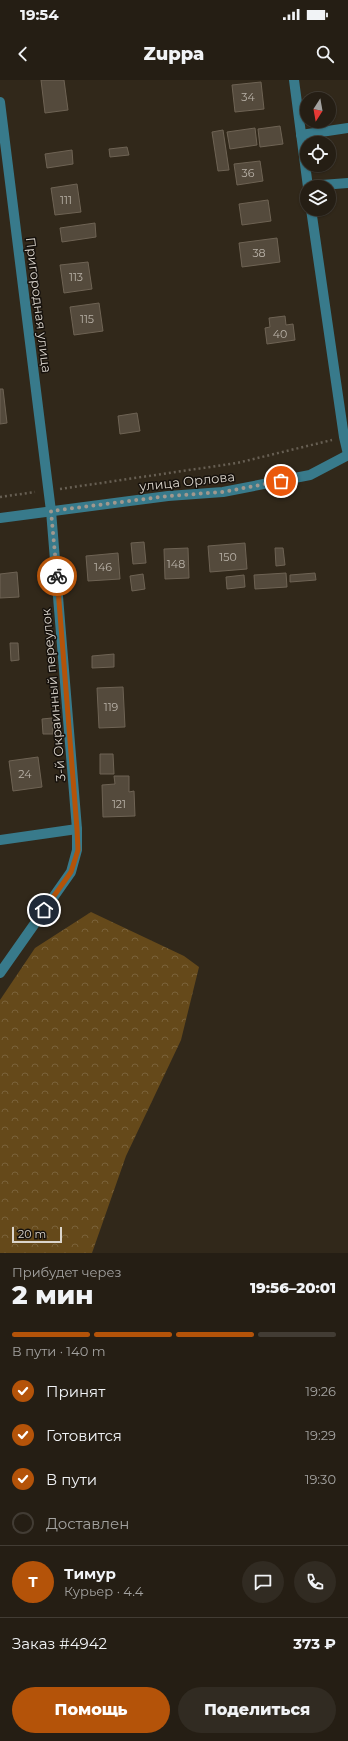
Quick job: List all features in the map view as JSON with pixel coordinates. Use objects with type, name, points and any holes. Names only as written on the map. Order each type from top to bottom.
[{"type":"street","points":[[294,80],[307,180]]},
{"type":"street","name":"Пригородная улица","points":[[0,102],[51,511]]},
{"type":"street","points":[[301,134],[348,128]]},
{"type":"street","points":[[336,184],[348,183]]},
{"type":"street","points":[[312,216],[344,437],[348,454]]},
{"type":"street","name":"улица Орлова","points":[[0,518],[168,496],[223,492],[310,475],[348,454]]},
{"type":"street","name":"3-й Окраинный переулок","points":[[0,973],[71,872],[78,850],[51,511]]},
{"type":"street","points":[[0,840],[77,829]]},
{"type":"path","points":[[0,497],[237,463],[344,437]]},
{"type":"green space","points":[[91,912],[184,956],[199,967],[181,1040],[126,1156],[92,1253],[0,1253],[0,1000],[35,948]]},
{"type":"building","points":[[41,80],[64,80],[68,110],[45,113]]},
{"type":"building","points":[[261,82],[264,109],[235,112],[232,85]]},
{"type":"building","points":[[280,126],[283,144],[260,147],[258,129]]},
{"type":"building","points":[[255,128],[257,145],[230,149],[227,132]]},
{"type":"building","points":[[223,130],[229,170],[218,171],[212,132]]},
{"type":"building","points":[[127,147],[129,155],[110,157],[109,149]]},
{"type":"building","points":[[72,150],[73,164],[47,168],[45,154]]},
{"type":"building","points":[[260,161],[263,181],[237,185],[234,164]]},
{"type":"building","points":[[77,184],[81,212],[55,215],[51,188]]},
{"type":"building","points":[[268,200],[271,221],[242,225],[239,204]]},
{"type":"building","points":[[95,223],[96,237],[62,242],[60,228]]},
{"type":"building","points":[[277,238],[280,262],[242,267],[239,243]]},
{"type":"building","points":[[88,262],[92,289],[64,293],[60,265]]},
{"type":"building","points":[[99,303],[103,331],[74,335],[70,307]]},
{"type":"building","points":[[285,316],[286,325],[293,324],[295,340],[267,344],[265,328],[270,327],[269,318]]},
{"type":"building","points":[[0,389],[3,389],[7,423],[0,424]]},
{"type":"building","points":[[137,413],[140,431],[120,434],[118,416]]},
{"type":"building","points":[[144,542],[146,563],[133,564],[131,543]]},
{"type":"building","points":[[245,543],[247,569],[210,572],[208,546]]},
{"type":"building","points":[[188,548],[189,578],[165,579],[164,549]]},
{"type":"building","points":[[275,548],[283,548],[285,565],[276,566]]},
{"type":"building","points":[[118,553],[120,579],[88,581],[86,556]]},
{"type":"building","points":[[17,572],[19,597],[0,598],[0,574]]},
{"type":"building","points":[[286,573],[287,587],[255,589],[254,575]]},
{"type":"building","points":[[315,573],[316,580],[290,582],[290,575]]},
{"type":"building","points":[[143,574],[145,589],[132,591],[130,576]]},
{"type":"building","points":[[244,575],[245,587],[227,589],[226,577]]},
{"type":"building","points":[[10,643],[18,643],[19,660],[11,661]]},
{"type":"building","points":[[114,654],[114,667],[92,668],[92,656]]},
{"type":"building","points":[[123,687],[125,727],[99,728],[97,688]]},
{"type":"building","points":[[52,718],[53,734],[43,734],[42,719]]},
{"type":"building","points":[[100,754],[113,754],[114,774],[100,774]]},
{"type":"building","points":[[38,757],[42,787],[13,791],[9,761]]},
{"type":"building","points":[[114,776],[129,776],[129,792],[134,791],[135,816],[103,817],[102,785],[115,784]]},
{"type":"way so far","points":[[57,576],[51,511],[168,496],[223,492],[281,481]]},
{"type":"route","points":[[44,910],[71,872],[78,850],[57,576]]}]
